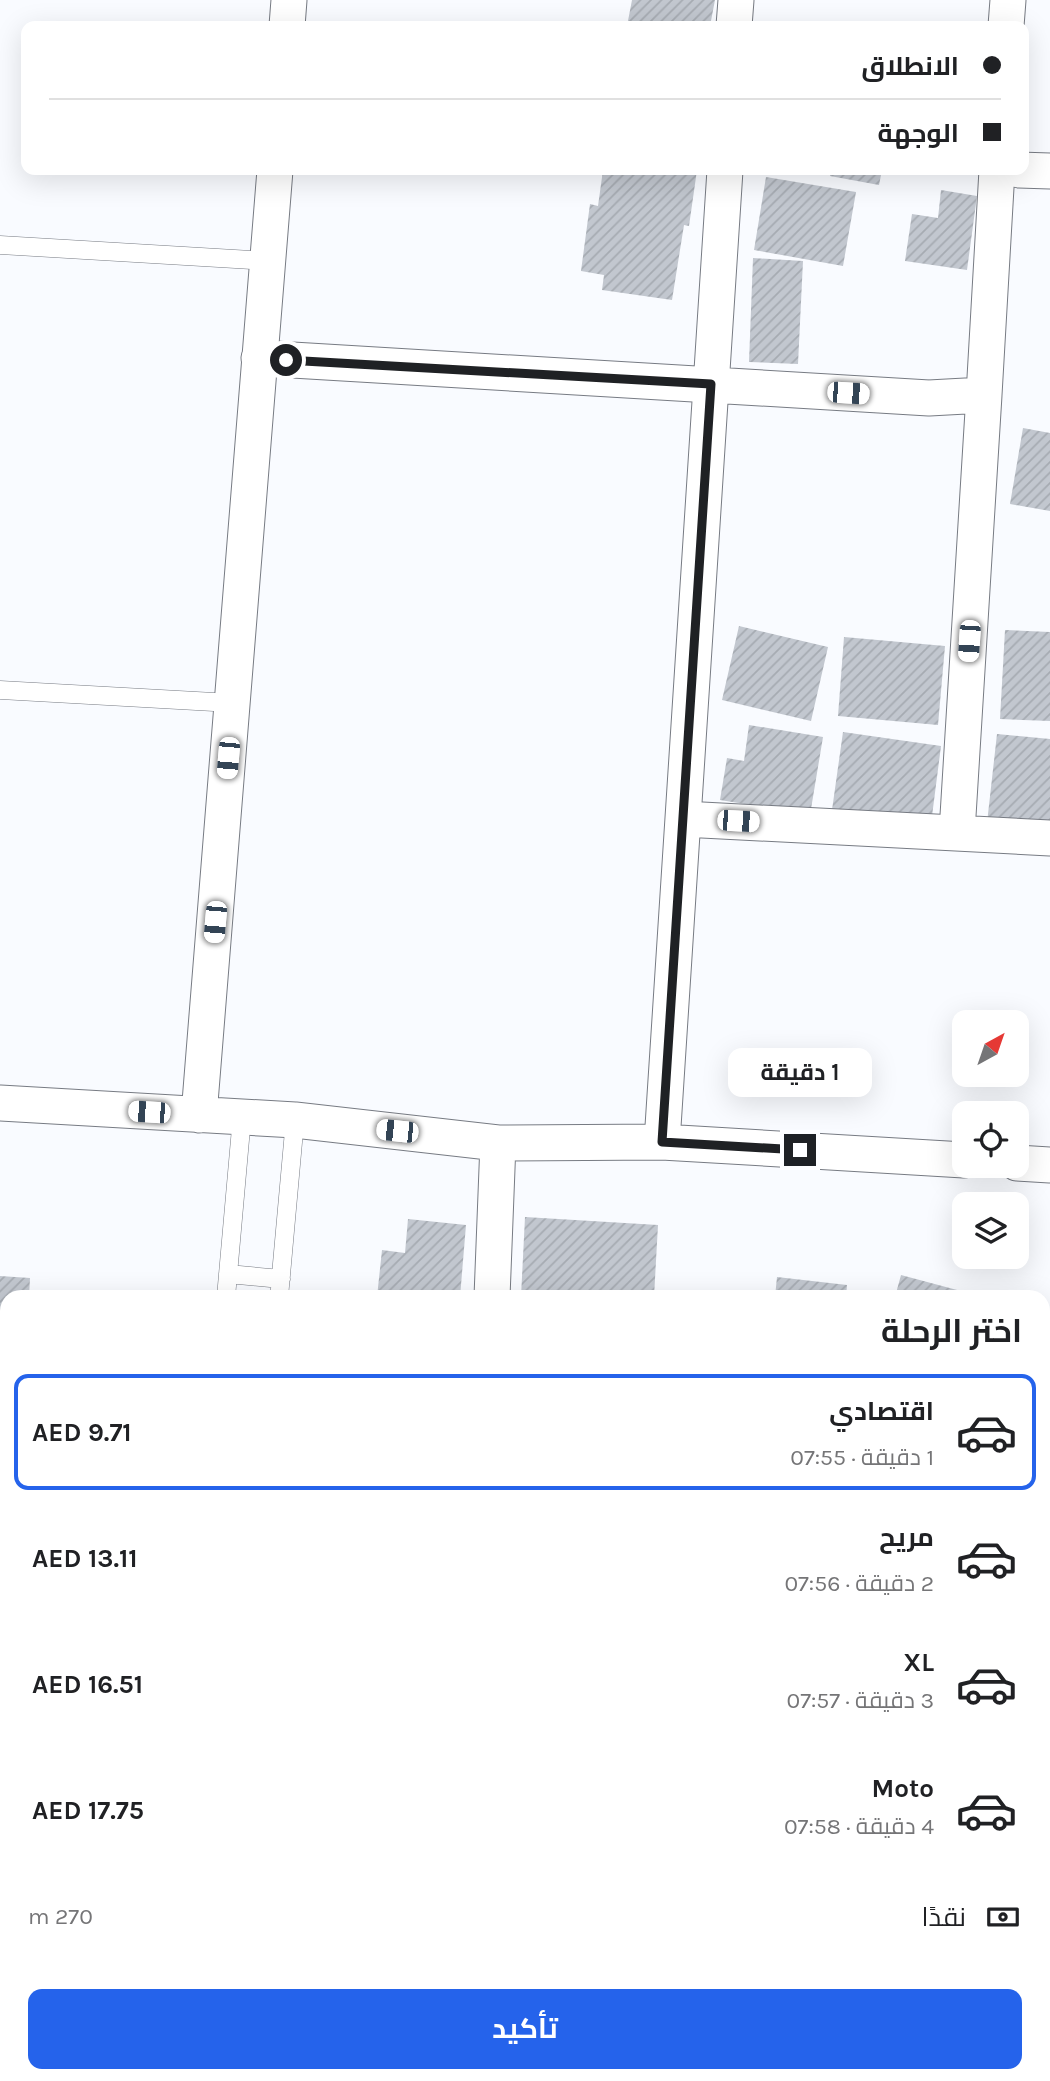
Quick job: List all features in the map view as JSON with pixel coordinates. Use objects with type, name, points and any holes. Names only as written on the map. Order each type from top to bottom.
[{"type":"street","points":[[287,21],[289,0]]},
{"type":"street","points":[[734,21],[736,0]]},
{"type":"street","points":[[1006,21],[1008,0]]},
{"type":"street","points":[[1029,170],[1050,171]]},
{"type":"street","points":[[199,1115],[275,175]]},
{"type":"street","points":[[662,1142],[725,175]]},
{"type":"street","points":[[957,832],[997,175]]},
{"type":"street","points":[[260,358],[929,398],[984,395]]},
{"type":"street","points":[[683,819],[1050,838]]},
{"type":"street","points":[[0,1103],[295,1120],[498,1143],[662,1142],[952,1159]]},
{"type":"street","points":[[492,1290],[498,1143]]},
{"type":"street","points":[[1029,1164],[1050,1165]]},
{"type":"lane","points":[[0,246],[268,261]]},
{"type":"lane","points":[[0,690],[232,703]]},
{"type":"lane","points":[[227,1290],[242,1117]]},
{"type":"lane","points":[[228,1275],[280,1288],[295,1120]]},
{"type":"building","points":[[632,0],[715,0],[711,21],[628,21]]},
{"type":"building","points":[[602,175],[696,175],[689,226],[684,225],[672,300],[602,290],[604,275],[581,271],[590,204],[598,206]]},
{"type":"building","points":[[830,175],[881,175],[879,185]]},
{"type":"building","points":[[766,177],[856,192],[843,266],[754,250]]},
{"type":"building","points":[[941,190],[977,196],[967,270],[905,261],[912,214],[938,218]]},
{"type":"building","points":[[753,258],[803,261],[798,364],[749,362]]},
{"type":"building","points":[[1023,428],[1050,433],[1050,511],[1010,504]]},
{"type":"building","points":[[739,626],[828,647],[811,721],[722,700]]},
{"type":"building","points":[[1005,630],[1050,632],[1050,721],[1000,719]]},
{"type":"building","points":[[844,637],[945,646],[938,725],[838,716]]},
{"type":"building","points":[[749,725],[823,737],[810,815],[720,800],[727,758],[744,761]]},
{"type":"building","points":[[843,732],[941,746],[931,824],[832,810]]},
{"type":"building","points":[[997,734],[1050,739],[1050,830],[987,823]]},
{"type":"building","points":[[525,1217],[658,1225],[654,1290],[521,1290]]},
{"type":"building","points":[[408,1219],[466,1225],[461,1290],[378,1290],[382,1250],[405,1253]]},
{"type":"building","points":[[901,1275],[957,1290],[897,1290]]},
{"type":"building","points":[[0,1276],[30,1278],[29,1290],[0,1290]]},
{"type":"building","points":[[777,1277],[847,1285],[847,1290],[776,1290]]},
{"type":"route","points":[[286,360],[711,384],[662,1142],[800,1150]]}]
